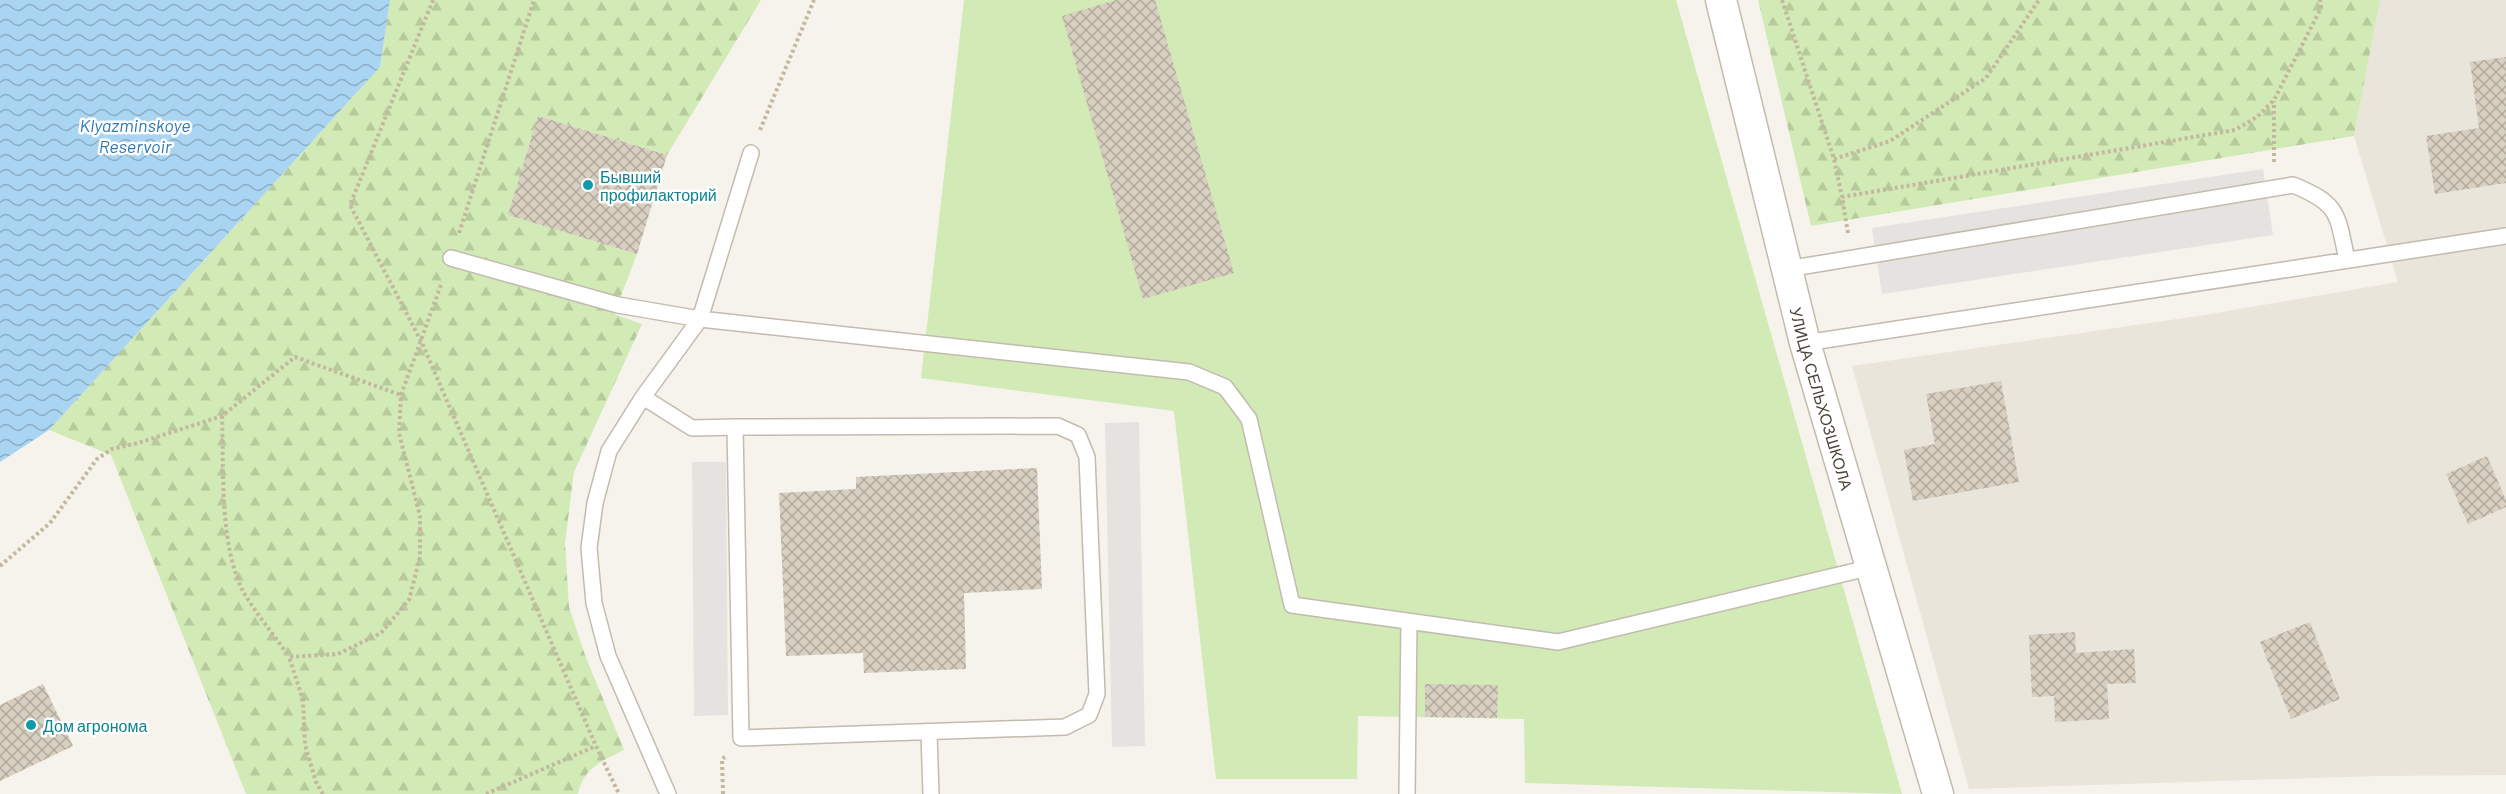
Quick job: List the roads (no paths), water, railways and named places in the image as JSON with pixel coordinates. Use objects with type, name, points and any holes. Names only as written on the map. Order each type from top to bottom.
[{"type":"street","name":"УЛИЦА СЕЛЬХОЗШКОЛА","points":[[1721,0],[1805,343],[1938,794]]},
{"type":"lane","points":[[668,794],[608,656],[594,603],[589,548],[595,503],[609,451],[643,397],[700,319],[751,153]]},
{"type":"lane","points":[[1787,269],[2293,185],[2318,195],[2336,214],[2348,260]]},
{"type":"lane","points":[[1805,343],[2506,236]]},
{"type":"lane","points":[[450,258],[618,305],[700,319],[1189,372],[1225,387],[1249,419],[1292,605],[1558,642],[1872,567]]},
{"type":"lane","points":[[643,397],[692,428],[735,427],[1058,426],[1078,435],[1088,457],[1097,694],[1089,715],[1065,727],[741,738],[735,427]]},
{"type":"lane","points":[[1407,794],[1409,622]]},
{"type":"lane","points":[[929,732],[931,794]]},
{"type":"water","name":"Klyazminskoye Reservoir","points":[[0,0],[390,0],[380,67],[49,430],[0,462]]},
{"type":"place","name":"Бывший профилакторий","points":[[588,185]]},
{"type":"place","name":"Дом агронома","points":[[31,725]]}]
